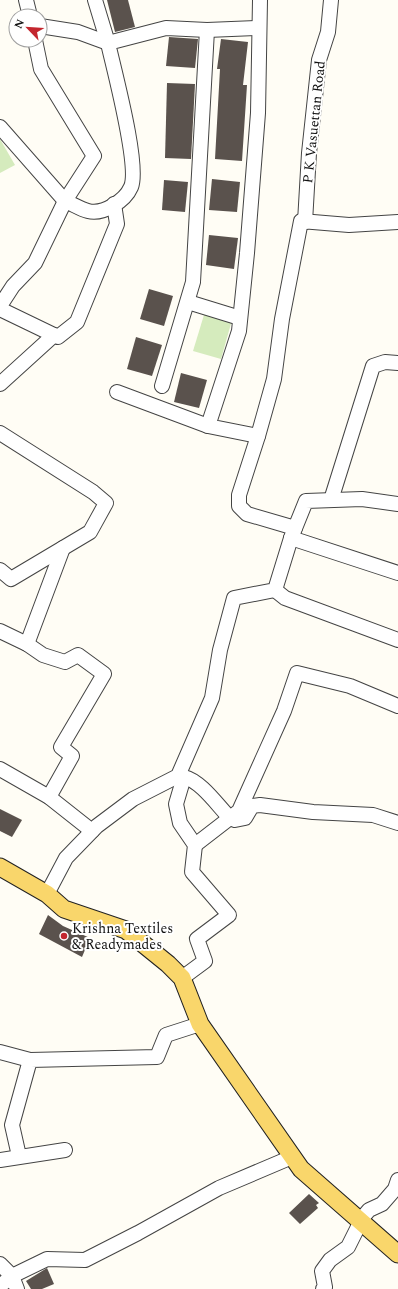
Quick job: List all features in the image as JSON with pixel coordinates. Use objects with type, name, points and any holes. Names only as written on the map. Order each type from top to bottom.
[{"type":"main road","points":[[0,867],[47,894],[64,909],[126,930],[168,964],[182,978],[200,1024],[301,1169],[359,1222],[398,1254]]},
{"type":"street","points":[[0,127],[65,202],[89,211],[103,210],[114,204],[131,187],[133,171],[129,141],[108,43],[95,0]]},
{"type":"street","points":[[208,426],[239,331],[258,113],[258,28],[260,0]]},
{"type":"street","name":"P K Vasuettan Road","points":[[305,222],[309,153],[319,60],[328,32],[330,0]]},
{"type":"street","points":[[48,27],[78,32],[108,43],[166,28],[207,30],[258,28]]},
{"type":"street","points":[[162,386],[193,282],[207,30]]},
{"type":"street","points":[[37,48],[41,69],[94,156],[65,202],[35,263],[6,284],[0,308],[58,337],[77,322],[117,224],[114,204]]},
{"type":"street","points":[[398,222],[350,224],[301,221],[282,319],[274,379],[258,436],[239,494],[239,506],[247,514],[398,573]]},
{"type":"street","points":[[188,302],[240,318]]},
{"type":"street","points":[[0,384],[54,335]]},
{"type":"street","points":[[331,500],[373,366],[385,362],[398,363]]},
{"type":"street","points":[[117,392],[208,426],[258,436]]},
{"type":"street","points":[[0,434],[93,492],[106,504],[90,532],[11,579],[0,570]]},
{"type":"street","points":[[275,590],[293,533],[306,501],[362,499],[398,504]]},
{"type":"street","points":[[27,644],[63,548]]},
{"type":"street","points":[[182,978],[205,961],[197,939],[229,914],[192,872],[195,845],[180,823],[176,804],[181,776],[212,698],[220,650],[234,598],[275,590],[285,598],[398,640]]},
{"type":"street","points":[[0,631],[27,644],[43,655],[65,662],[78,655],[104,674],[61,747],[72,756],[49,796]]},
{"type":"street","points":[[195,845],[239,810],[284,711],[297,672],[350,686],[398,706]]},
{"type":"street","points":[[0,769],[49,796],[92,831]]},
{"type":"street","points":[[47,894],[66,858],[92,831],[133,799],[181,776],[189,778],[207,792],[230,818],[235,820],[242,820],[245,818],[252,806],[260,805],[313,812],[373,815],[398,823]]},
{"type":"street","points":[[0,1052],[30,1060],[157,1057],[166,1035],[200,1024]]},
{"type":"street","points":[[19,1156],[12,1125],[30,1060]]},
{"type":"street","points":[[0,1160],[65,1150]]},
{"type":"street","points":[[0,1286],[12,1276],[47,1259],[85,1260],[138,1233],[219,1188],[292,1157]]},
{"type":"street","points":[[323,1289],[325,1287],[322,1271],[330,1260],[348,1247],[359,1222],[369,1210],[382,1204],[395,1189],[398,1180]]},
{"type":"street","points":[[0,1264],[12,1276],[17,1289]]},
{"type":"green space","points":[[0,139],[15,165],[0,173]]},
{"type":"green space","points":[[207,305],[234,313],[221,359],[193,351]]},
{"type":"building","points":[[107,0],[128,0],[135,27],[115,32]]},
{"type":"building","points":[[169,37],[198,39],[195,68],[166,66]]},
{"type":"building","points":[[221,39],[248,42],[243,85],[247,85],[242,161],[215,159],[220,69],[217,69]]},
{"type":"building","points":[[167,83],[195,84],[191,159],[165,158]]},
{"type":"building","points":[[212,179],[240,182],[237,212],[209,210]]},
{"type":"building","points":[[164,180],[188,182],[185,212],[162,210]]},
{"type":"building","points":[[209,235],[238,238],[234,269],[206,265]]},
{"type":"building","points":[[149,289],[173,296],[164,326],[140,319]]},
{"type":"building","points":[[136,337],[162,345],[152,376],[127,369]]},
{"type":"building","points":[[181,373],[207,380],[199,408],[174,402]]},
{"type":"building","points":[[0,809],[22,820],[12,837],[0,831]]},
{"type":"building","name":"Krishna Textiles & Readymades","points":[[48,915],[63,926],[90,938],[82,957],[39,934]]},
{"type":"building","points":[[309,1194],[319,1203],[316,1205],[318,1208],[300,1224],[289,1213]]},
{"type":"building","points":[[47,1268],[54,1284],[42,1289],[31,1289],[26,1281]]},
{"type":"place","name":"Krishna Textiles & Readymades","points":[[64,936]]}]
